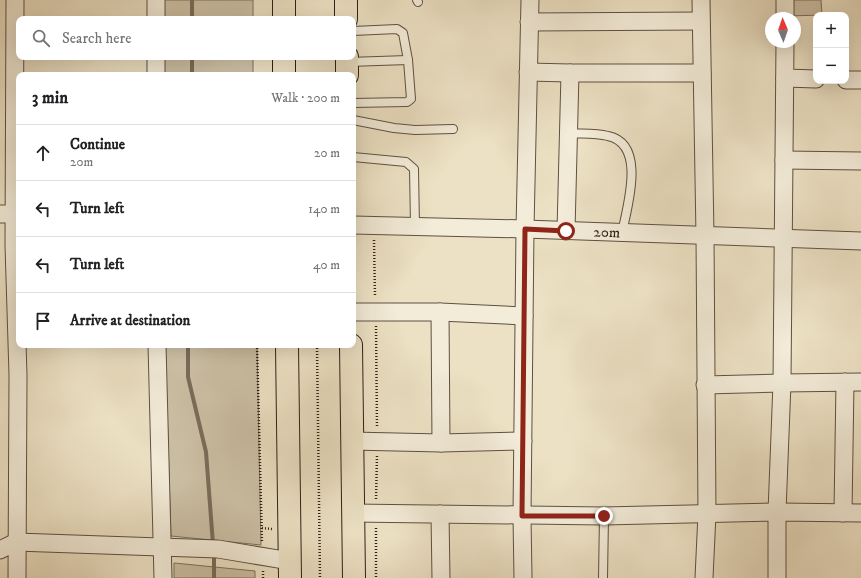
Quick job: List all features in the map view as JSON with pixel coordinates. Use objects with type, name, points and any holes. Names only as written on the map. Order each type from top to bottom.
[{"type":"main road","points":[[284,0],[284,16]]},
{"type":"main road","points":[[346,0],[346,16]]},
{"type":"main road","points":[[284,60],[284,72]]},
{"type":"main road","points":[[287,348],[290,569]]},
{"type":"main road","points":[[350,348],[354,578]]},
{"type":"street","points":[[15,0],[11,214],[14,245],[16,310]]},
{"type":"street","points":[[156,0],[156,16]]},
{"type":"street","points":[[522,578],[525,229],[530,0]]},
{"type":"street","points":[[701,0],[705,236],[706,514],[704,578]]},
{"type":"street","points":[[785,0],[785,12]]},
{"type":"street","points":[[529,22],[701,21]]},
{"type":"street","points":[[777,578],[777,512],[782,382],[785,48]]},
{"type":"street","points":[[156,60],[156,72]]},
{"type":"street","points":[[528,72],[702,72]]},
{"type":"street","points":[[566,231],[570,73]]},
{"type":"street","points":[[785,78],[813,79]]},
{"type":"street","points":[[849,80],[861,80]]},
{"type":"street","points":[[784,160],[861,161]]},
{"type":"street","name":"20m","points":[[356,226],[525,229],[861,241]]},
{"type":"street","points":[[356,312],[440,312],[524,316]]},
{"type":"street","points":[[440,312],[441,443]]},
{"type":"street","points":[[16,578],[17,348]]},
{"type":"street","points":[[157,348],[163,578]]},
{"type":"street","points":[[705,385],[782,382],[853,382],[843,513]]},
{"type":"street","points":[[351,441],[441,443],[523,441]]},
{"type":"street","points":[[352,513],[604,516],[777,512],[861,513]]},
{"type":"street","points":[[440,514],[441,578]]},
{"type":"street","points":[[0,550],[16,542],[218,549],[263,556],[290,569]]},
{"type":"lane","points":[[356,32],[397,29],[403,33],[408,60],[411,99],[407,102],[356,103]]},
{"type":"lane","points":[[347,65],[408,60]]},
{"type":"lane","points":[[356,121],[394,128],[415,130],[453,129]]},
{"type":"lane","points":[[568,133],[610,136],[622,142],[630,157],[633,168],[622,232]]},
{"type":"lane","points":[[356,157],[406,162],[414,169],[415,227]]},
{"type":"lane","points":[[604,516],[604,578]]},
{"type":"path","points":[[374,225],[377,442],[376,578]]},
{"type":"path","points":[[258,348],[263,578]]},
{"type":"path","points":[[318,348],[320,578]]},
{"type":"shaded area","points":[[161,0],[253,0],[253,16],[161,16]]},
{"type":"shaded area","points":[[788,0],[821,0],[822,12],[813,12],[813,15],[801,16],[801,12],[788,12]]},
{"type":"shaded area","points":[[161,60],[253,60],[253,72],[161,72]]},
{"type":"shaded area","points":[[165,348],[257,348],[261,545],[171,536]]},
{"type":"shaded area","points":[[174,563],[255,571],[255,578],[174,578]]},
{"type":"waterway","points":[[192,0],[192,16]]},
{"type":"waterway","points":[[192,60],[192,72]]},
{"type":"waterway","points":[[188,348],[188,377],[206,452],[213,544]]},
{"type":"waterway","points":[[214,553],[214,578]]},
{"type":"route","points":[[566,231],[525,229],[522,516],[604,516]]}]
